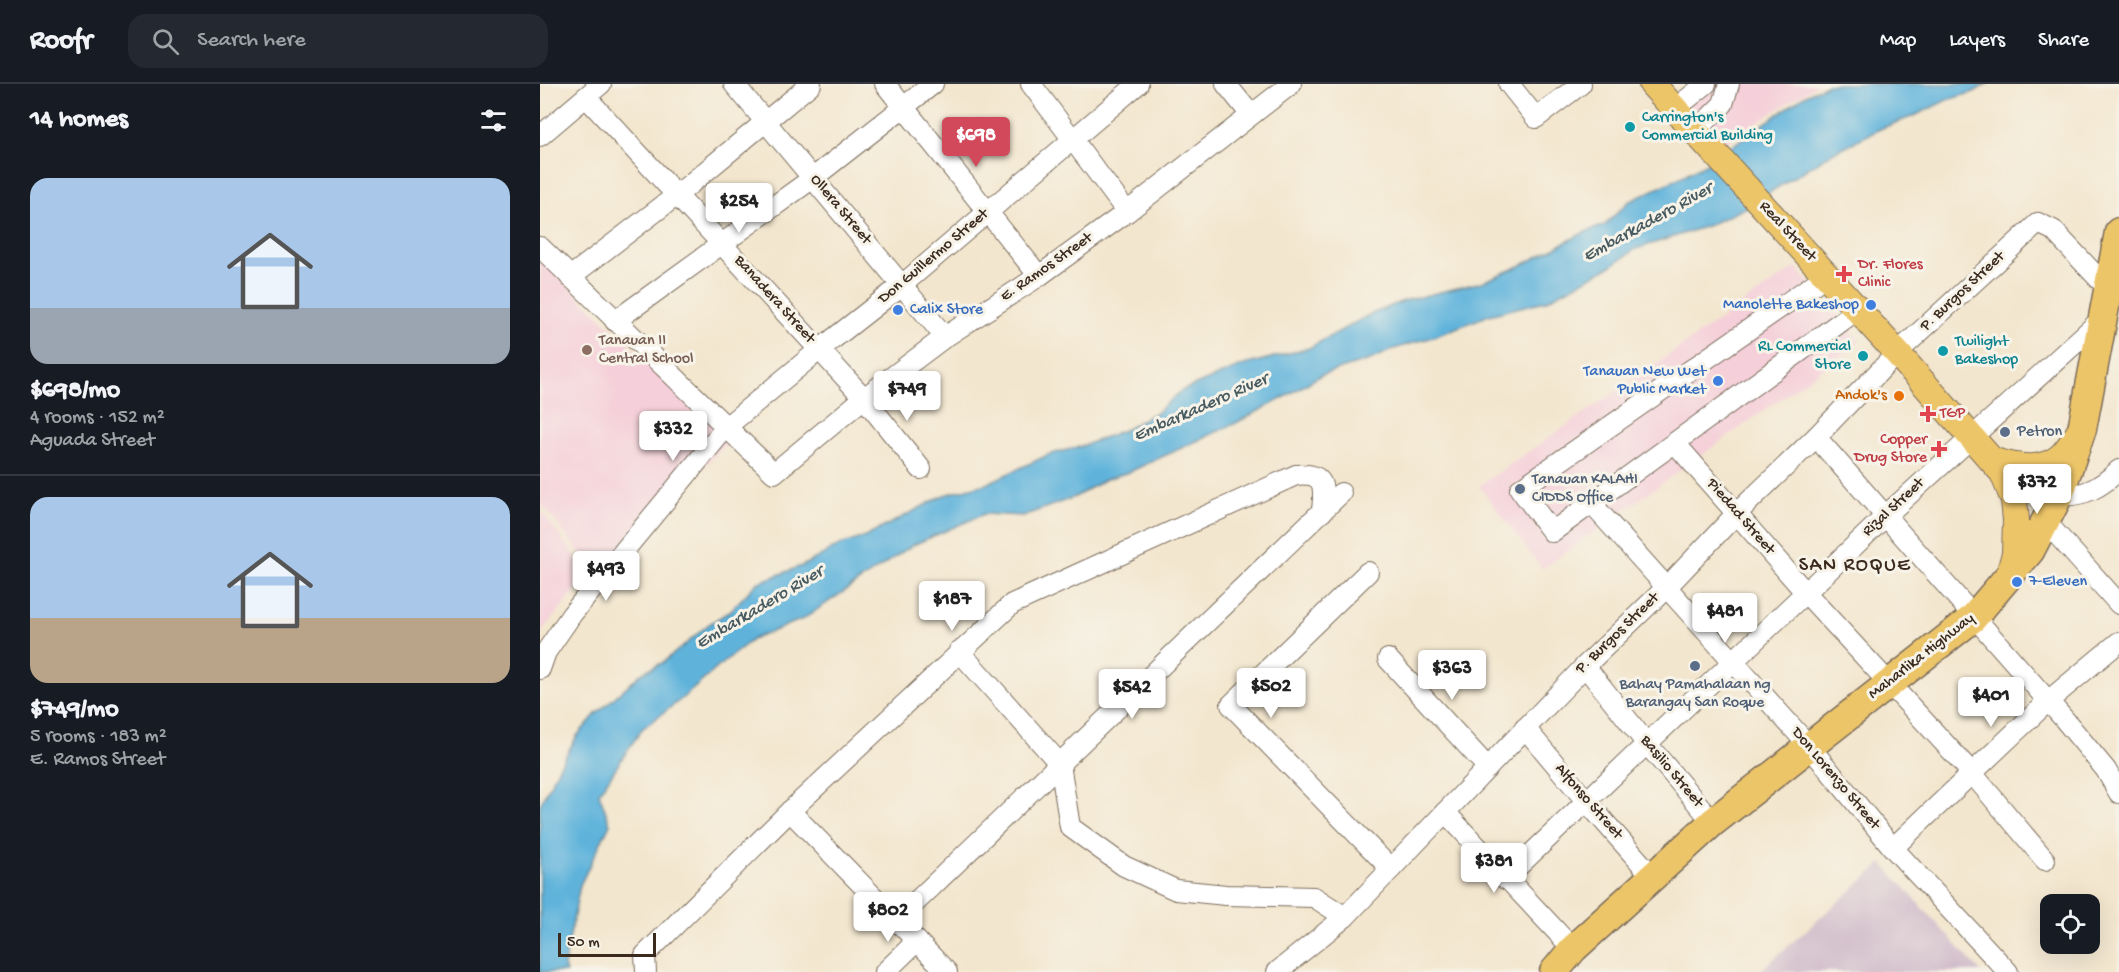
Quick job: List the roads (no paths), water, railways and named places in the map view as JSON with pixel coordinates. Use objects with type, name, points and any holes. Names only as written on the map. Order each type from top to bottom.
[{"type":"highway","name":"Maharlika Highway","points":[[1563,964],[1652,876],[1713,822],[1973,618],[2030,551],[2059,495],[2082,429],[2111,302],[2119,232]]},
{"type":"main road","name":"Real Street","points":[[1652,84],[1898,353],[2003,473],[2014,500],[2015,554],[2008,579]]},
{"type":"main road","points":[[1994,461],[2013,467],[2028,468],[2044,465],[2060,457],[2082,429]]},
{"type":"street","points":[[540,136],[601,84]]},
{"type":"street","name":"Ollera Street","points":[[734,84],[945,337]]},
{"type":"street","points":[[570,277],[676,195],[811,84]]},
{"type":"street","points":[[885,84],[1039,276]]},
{"type":"street","points":[[615,321],[813,178],[933,84]]},
{"type":"street","points":[[1031,84],[1127,212]]},
{"type":"street","name":"Don Guillermo Street","points":[[540,669],[546,652],[572,614],[726,427],[902,285],[1138,84]]},
{"type":"street","points":[[1226,84],[1251,115]]},
{"type":"street","name":"E. Ramos Street","points":[[726,427],[774,473],[864,398],[945,337],[1039,276],[1127,212],[1291,84]]},
{"type":"street","points":[[1509,84],[1536,118],[1581,84]]},
{"type":"street","points":[[1676,108],[1706,84]]},
{"type":"street","points":[[1700,135],[1723,104],[1729,84]]},
{"type":"street","name":"Banadera Street","points":[[586,97],[864,398],[921,469]]},
{"type":"street","name":"P. Burgos Street","points":[[1278,972],[1345,916],[1585,666],[1667,587],[1737,513],[1898,353],[2038,223],[2053,230],[2111,302]]},
{"type":"street","points":[[540,247],[726,427]]},
{"type":"street","points":[[1827,275],[1520,489],[1552,532],[1857,310]]},
{"type":"street","name":"Rizal Street","points":[[1505,879],[2111,302]]},
{"type":"street","points":[[1816,437],[2106,770],[2119,793]]},
{"type":"street","name":"Piedad Street","points":[[1675,443],[1805,592],[1971,772],[2045,860]]},
{"type":"street","points":[[2059,495],[2076,496],[2105,484],[2119,470]]},
{"type":"street","points":[[646,972],[645,955],[790,811],[1012,604],[1296,475],[1309,474],[1320,479],[1324,488],[1322,512]]},
{"type":"street","points":[[897,920],[1341,493]]},
{"type":"street","name":"Don Lorenzo Street","points":[[1591,503],[1809,746],[1893,848],[2008,972]]},
{"type":"street","points":[[2046,522],[2119,604]]},
{"type":"street","points":[[1368,572],[1231,705],[1391,869]]},
{"type":"street","points":[[1893,848],[2047,702],[2119,642]]},
{"type":"street","points":[[959,651],[1060,764],[1070,827],[1124,866],[1176,890],[1226,895],[1314,897],[1345,916]]},
{"type":"street","points":[[1388,658],[1488,768]]},
{"type":"street","name":"Basilio Street","points":[[1585,666],[1713,822]]},
{"type":"street","name":"Alfonso Street","points":[[1526,728],[1652,876]]},
{"type":"street","points":[[790,811],[947,972]]},
{"type":"street","points":[[1445,812],[1505,879],[1563,964]]},
{"type":"street","points":[[885,972],[918,941]]},
{"type":"water","name":"Embarkadero River","points":[[1828,84],[1987,84],[1974,92],[1947,100],[1882,128],[1832,153],[1745,208],[1707,226],[1636,249],[1611,266],[1545,301],[1489,315],[1370,360],[1321,375],[1236,423],[1129,472],[1106,479],[1075,497],[1023,516],[984,514],[913,545],[803,619],[753,639],[642,729],[599,793],[610,824],[580,885],[564,966],[566,972],[540,972],[540,805],[559,767],[577,736],[596,714],[643,672],[662,663],[709,624],[730,611],[757,583],[804,565],[840,545],[865,537],[944,495],[986,484],[1048,455],[1082,446],[1124,430],[1157,412],[1181,391],[1244,365],[1309,348],[1369,315],[1403,301],[1482,282],[1522,265],[1585,232],[1605,225],[1628,202],[1707,163],[1806,95]]},
{"type":"place","name":"Carrington's Commercial Building","points":[[1630,127]]},
{"type":"place","name":"Dr. Flores Clinic","points":[[1844,274]]},
{"type":"place","name":"Manolette Bakeshop","points":[[1871,305]]},
{"type":"place","name":"Calix Store","points":[[898,310]]},
{"type":"place","name":"Tanauan II Central School","points":[[587,350]]},
{"type":"place","name":"Twilight Bakeshop","points":[[1943,351]]},
{"type":"place","name":"RL Commercial Store","points":[[1863,356]]},
{"type":"place","name":"Tanauan New Wet Public Market","points":[[1718,381]]},
{"type":"place","name":"Andok's","points":[[1899,396]]},
{"type":"place","name":"TGP","points":[[1928,414]]},
{"type":"place","name":"Petron","points":[[2005,432]]},
{"type":"place","name":"Copper Drug Store","points":[[1939,449]]},
{"type":"place","name":"Tanauan KALAHI CIDDS Office","points":[[1520,489]]},
{"type":"place","name":"7-Eleven","points":[[2017,582]]},
{"type":"place","name":"Bahay Pamahalaan ng Barangay San Roque","points":[[1695,666]]},
{"type":"district","name":"SAN ROQUE","points":[[1855,566]]}]
